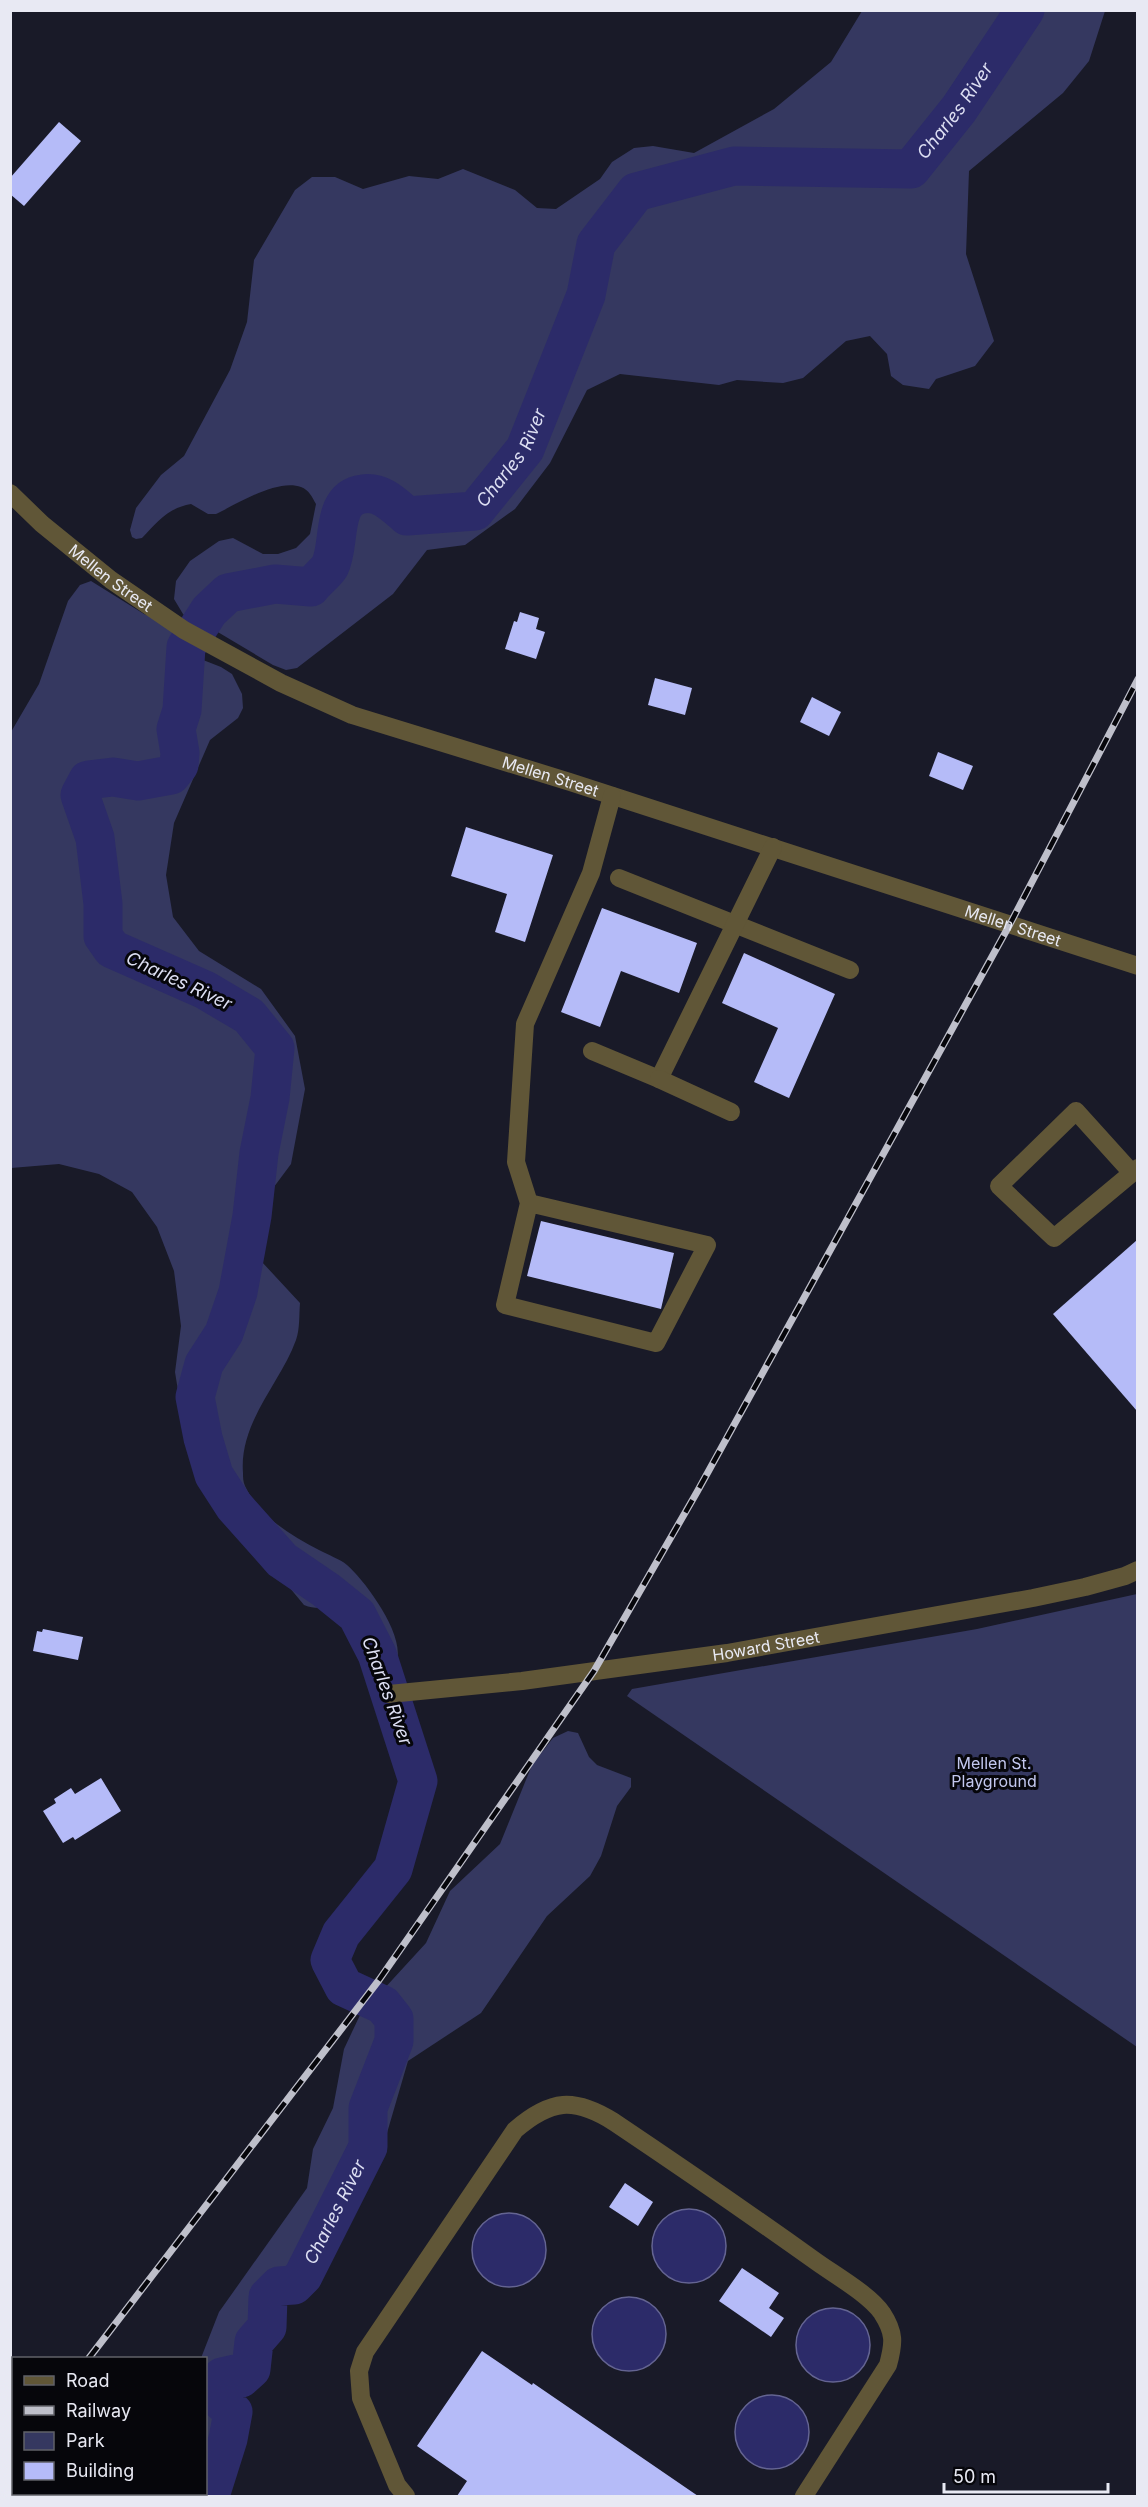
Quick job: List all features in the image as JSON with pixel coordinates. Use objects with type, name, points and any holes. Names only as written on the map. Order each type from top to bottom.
[{"type":"street","name":"Mellen Street","points":[[10,493],[42,524],[111,580],[184,630],[281,683],[352,715],[773,847],[1137,966]]},
{"type":"street","points":[[529,1203],[707,1245],[656,1343],[505,1305],[529,1203],[516,1162],[525,1024],[591,873],[612,796]]},
{"type":"street","points":[[659,1079],[773,847]]},
{"type":"street","points":[[619,878],[850,970]]},
{"type":"street","points":[[592,1051],[731,1112]]},
{"type":"street","points":[[1076,1111],[1135,1171],[1054,1238],[999,1186],[1076,1111]]},
{"type":"street","name":"Howard Street","points":[[389,1694],[522,1681],[727,1653],[1033,1598],[1085,1587],[1125,1576],[1137,1570]]},
{"type":"street","points":[[406,2496],[397,2485],[361,2398],[359,2371],[365,2352],[514,2130],[533,2114],[555,2106],[578,2105],[594,2109],[773,2231],[865,2297],[880,2310],[889,2325],[894,2342],[888,2365],[804,2496]]},
{"type":"green space","points":[[862,11],[1105,11],[1089,61],[1063,93],[969,171],[966,254],[994,341],[975,366],[936,379],[929,389],[903,385],[891,376],[887,354],[870,336],[846,341],[803,378],[783,383],[737,380],[719,385],[620,374],[587,390],[550,463],[515,509],[465,545],[427,550],[393,594],[297,668],[286,670],[273,665],[211,628],[194,625],[183,614],[174,599],[176,581],[190,561],[219,541],[233,538],[263,554],[278,554],[296,548],[310,534],[316,504],[306,490],[292,485],[258,493],[216,514],[208,514],[191,504],[183,506],[163,516],[142,538],[132,537],[130,530],[136,508],[161,475],[184,456],[230,370],[247,322],[254,260],[295,190],[312,177],[335,177],[363,189],[409,176],[438,179],[463,169],[515,190],[537,208],[556,209],[600,179],[612,162],[634,148],[653,146],[694,153],[774,109],[831,62]]},
{"type":"green space","points":[[91,581],[144,614],[164,622],[180,636],[187,649],[198,658],[232,674],[242,694],[243,708],[238,718],[210,740],[174,823],[166,875],[173,917],[199,951],[261,989],[295,1036],[305,1089],[291,1164],[265,1199],[258,1237],[262,1262],[300,1303],[298,1331],[289,1356],[262,1404],[247,1437],[243,1454],[243,1481],[251,1497],[267,1516],[297,1538],[344,1563],[366,1586],[387,1618],[398,1650],[396,1663],[387,1672],[372,1660],[343,1618],[328,1608],[304,1605],[206,1487],[184,1428],[175,1372],[181,1326],[174,1271],[157,1227],[132,1192],[99,1174],[59,1164],[11,1168],[11,732],[39,684],[68,601],[80,585]]},
{"type":"green space","name":"Mellen St. Playground","points":[[1137,1594],[1137,2047],[627,1696],[632,1689],[977,1629]]},
{"type":"green space","points":[[568,1731],[578,1733],[589,1757],[597,1765],[631,1778],[631,1787],[617,1806],[601,1856],[590,1876],[547,1916],[481,2013],[408,2061],[380,2157],[258,2321],[207,2490],[207,2357],[201,2357],[219,2312],[307,2188],[313,2149],[333,2108],[344,2049],[360,2015],[426,1943],[450,1891],[500,1844],[532,1765],[553,1738]]},
{"type":"green space","points":[[27,2495],[204,2495],[204,2496],[24,2496]]},
{"type":"shaded area","points":[[689,2209],[703,2212],[715,2220],[723,2232],[726,2246],[723,2260],[715,2272],[703,2280],[689,2283],[675,2280],[663,2272],[655,2260],[652,2246],[655,2232],[663,2220],[675,2212]]},
{"type":"shaded area","points":[[509,2213],[523,2216],[535,2224],[543,2236],[546,2250],[543,2264],[535,2276],[523,2284],[509,2287],[495,2284],[483,2276],[475,2264],[472,2250],[475,2236],[483,2224],[495,2216]]},
{"type":"shaded area","points":[[629,2297],[643,2300],[655,2308],[663,2320],[666,2334],[663,2348],[655,2360],[643,2368],[629,2371],[615,2368],[603,2360],[595,2348],[592,2334],[595,2320],[603,2308],[615,2300]]},
{"type":"shaded area","points":[[833,2308],[847,2311],[859,2319],[867,2331],[870,2345],[867,2359],[859,2371],[847,2379],[833,2382],[819,2379],[807,2371],[799,2359],[796,2345],[799,2331],[807,2319],[819,2311]]},
{"type":"shaded area","points":[[772,2395],[786,2398],[798,2406],[806,2418],[809,2432],[806,2446],[798,2458],[786,2466],[772,2469],[758,2466],[746,2458],[738,2446],[735,2432],[738,2418],[746,2406],[758,2398]]},
{"type":"building","points":[[59,122],[81,141],[24,206],[10,194],[10,178]]},
{"type":"building","points":[[520,612],[539,618],[536,629],[545,632],[536,659],[505,649],[514,621],[517,622]]},
{"type":"building","points":[[655,678],[692,688],[685,715],[648,705]]},
{"type":"building","points":[[812,697],[841,712],[829,736],[800,722]]},
{"type":"building","points":[[938,752],[973,766],[963,790],[929,776]]},
{"type":"building","points":[[466,827],[553,855],[525,942],[495,932],[507,894],[451,876]]},
{"type":"building","points":[[602,908],[697,943],[679,993],[621,971],[600,1027],[561,1012]]},
{"type":"building","points":[[744,953],[835,994],[789,1098],[754,1082],[778,1028],[722,1003]]},
{"type":"building","points":[[541,1221],[674,1253],[661,1309],[527,1276]]},
{"type":"building","points":[[1137,1240],[1137,1411],[1053,1314]]},
{"type":"building","points":[[43,1629],[83,1637],[78,1660],[33,1651],[37,1631],[42,1632]]},
{"type":"building","points":[[101,1778],[121,1811],[75,1840],[73,1837],[63,1843],[43,1811],[56,1803],[54,1799],[71,1788],[75,1794]]},
{"type":"building","points":[[625,2183],[653,2202],[638,2226],[609,2207]]},
{"type":"building","points":[[742,2268],[779,2293],[769,2308],[784,2318],[771,2337],[719,2301]]},
{"type":"building","points":[[482,2351],[532,2385],[533,2383],[698,2496],[457,2496],[467,2481],[417,2446]]},
{"type":"waterway","name":"Charles River","points":[[210,2496],[228,2439],[233,2412],[219,2399],[217,2384],[222,2377],[235,2374],[241,2378],[251,2369],[254,2342],[267,2327],[268,2297],[279,2286],[294,2285],[303,2276],[368,2147],[368,2108],[394,2041],[394,2019],[383,2005],[344,1987],[330,1960],[341,1934],[393,1869],[418,1781],[377,1654],[357,1615],[326,1590],[282,1560],[234,1506],[214,1475],[203,1438],[195,1397],[204,1364],[224,1333],[238,1292],[252,1216],[259,1153],[270,1098],[275,1048],[249,1016],[205,990],[112,949],[103,936],[103,904],[95,838],[80,795],[88,780],[113,777],[138,781],[171,775],[179,765],[180,753],[176,729],[182,710],[186,647],[209,611],[228,593],[275,584],[311,587],[330,566],[341,513],[345,504],[353,497],[363,494],[376,495],[387,500],[407,516],[475,511],[525,449],[586,295],[596,244],[636,192],[734,166],[911,169],[959,109],[1025,10]]},
{"type":"railway","points":[[90,2357],[379,1980],[594,1671],[697,1492],[1010,924],[1138,679]]}]
